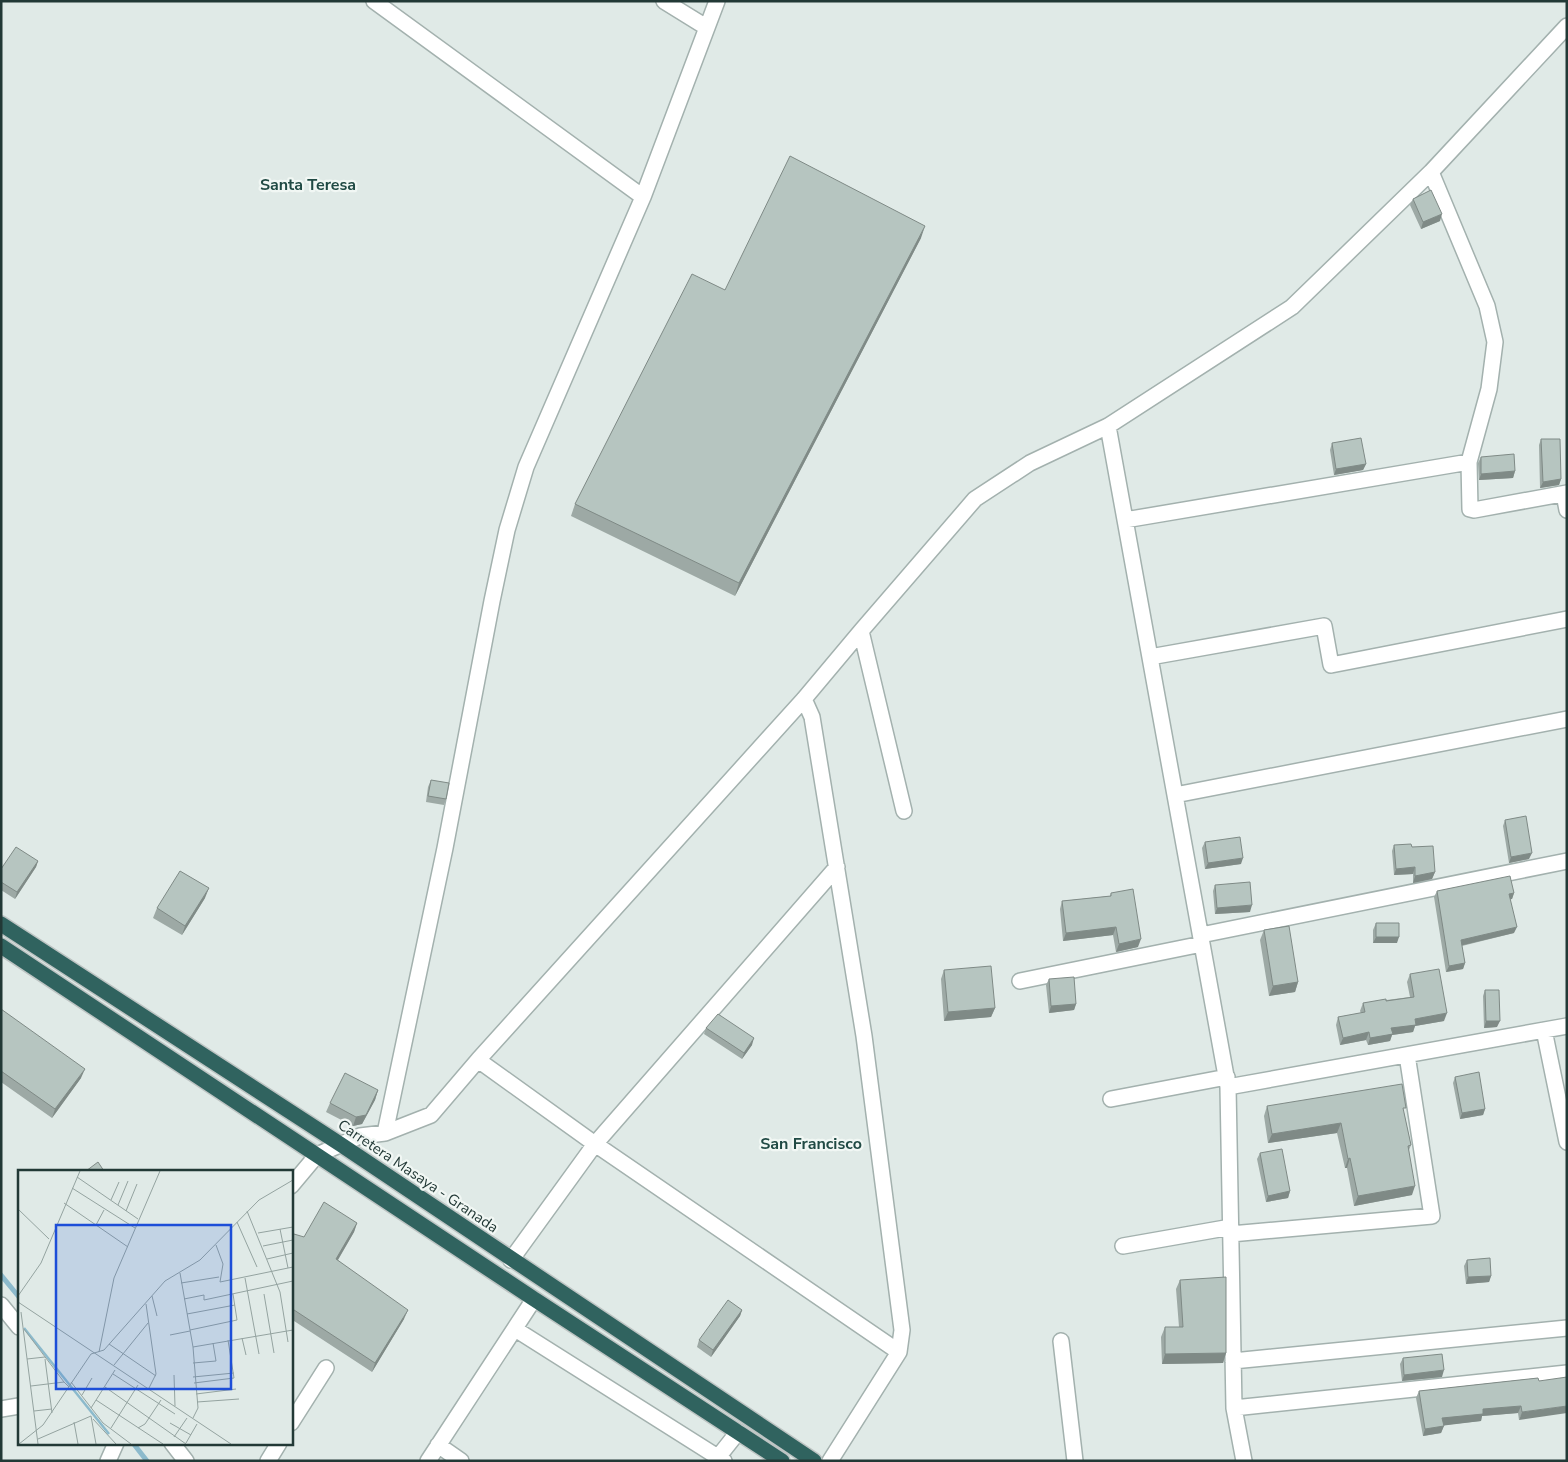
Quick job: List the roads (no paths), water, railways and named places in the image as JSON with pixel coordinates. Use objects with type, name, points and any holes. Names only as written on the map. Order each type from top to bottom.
[{"type":"highway","name":"Carretera Masaya - Granada","points":[[1,924],[340,1144],[814,1461]]},
{"type":"highway","points":[[1,946],[782,1461]]},
{"type":"street","points":[[374,1],[643,197]]},
{"type":"street","points":[[664,1],[706,27]]},
{"type":"street","points":[[385,1133],[445,848],[507,530],[526,468],[643,197],[717,1]]},
{"type":"street","points":[[292,1185],[316,1155],[360,1136],[385,1133],[431,1115],[478,1060],[804,700],[861,630],[975,499],[1030,463],[1108,426],[1292,307],[1431,172],[1567,26]]},
{"type":"street","points":[[1431,172],[1487,306],[1495,342],[1489,389],[1469,462],[1470,509],[1474,510],[1565,493],[1567,510]]},
{"type":"street","points":[[1108,426],[1228,1082],[1234,1408],[1244,1461]]},
{"type":"street","points":[[1125,520],[1469,462]]},
{"type":"street","points":[[1150,657],[1324,626],[1331,665],[1567,619]]},
{"type":"street","points":[[861,630],[904,811]]},
{"type":"street","points":[[804,700],[812,717],[864,1036],[902,1330],[899,1352],[830,1461]]},
{"type":"street","points":[[1175,795],[1567,719]]},
{"type":"street","points":[[1020,981],[1567,862]]},
{"type":"street","points":[[511,1260],[595,1144],[837,867]]},
{"type":"street","points":[[1111,1099],[1407,1055],[1567,1026]]},
{"type":"street","points":[[1544,1030],[1567,1142]]},
{"type":"street","points":[[1123,1246],[1231,1231],[1432,1216],[1407,1055]]},
{"type":"street","points":[[478,1060],[595,1144],[899,1352]]},
{"type":"street","points":[[428,1461],[534,1299]]},
{"type":"street","points":[[1,1305],[18,1326]]},
{"type":"street","points":[[1233,1361],[1567,1328]]},
{"type":"street","points":[[516,1329],[719,1459],[738,1432]]},
{"type":"street","points":[[1062,1341],[1075,1461]]},
{"type":"street","points":[[292,1421],[326,1368]]},
{"type":"street","points":[[1234,1408],[1567,1374]]},
{"type":"street","points":[[1,1409],[18,1406]]},
{"type":"street","points":[[108,1461],[115,1444]]},
{"type":"street","points":[[173,1444],[186,1461]]},
{"type":"street","points":[[268,1461],[278,1444]]},
{"type":"street","points":[[438,1445],[461,1461]]},
{"type":"waterway","points":[[1,1275],[18,1296]]},
{"type":"waterway","points":[[134,1444],[147,1461]]},
{"type":"district","name":"Santa Teresa","points":[[308,185]]},
{"type":"district","name":"San Francisco","points":[[811,1144]]}]
